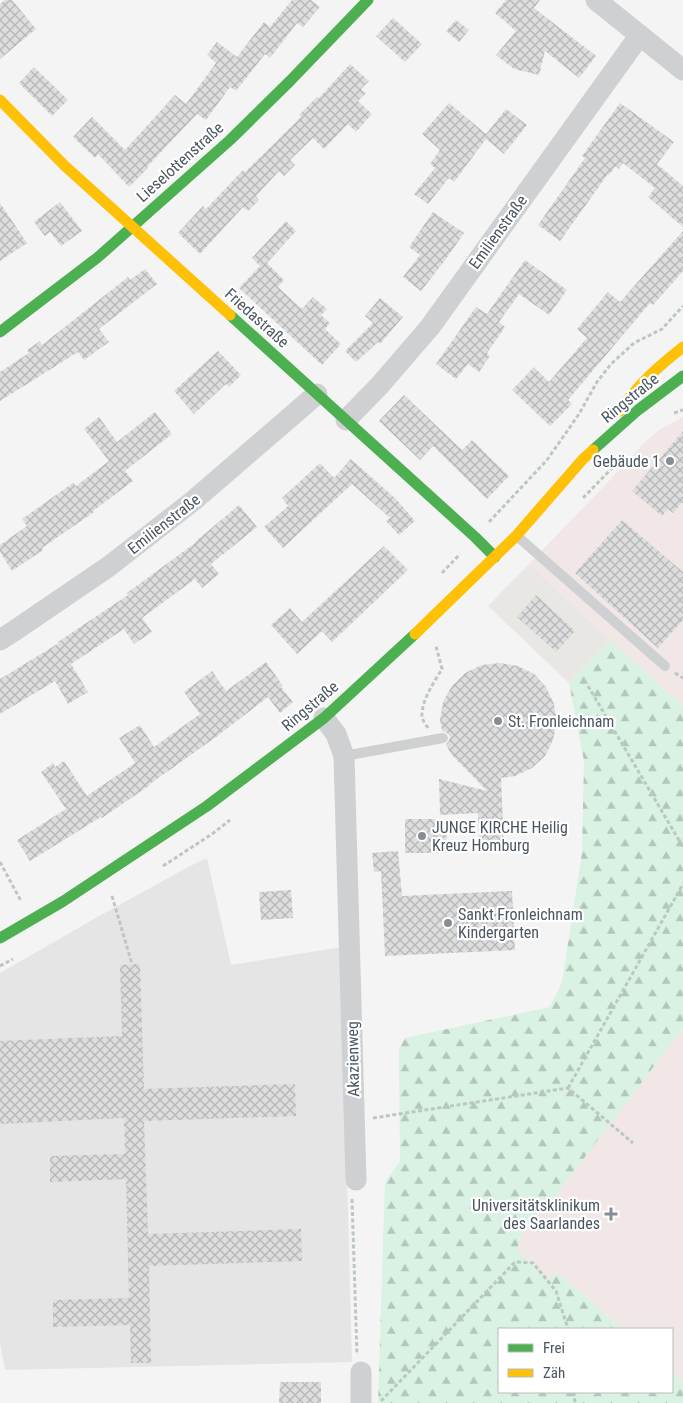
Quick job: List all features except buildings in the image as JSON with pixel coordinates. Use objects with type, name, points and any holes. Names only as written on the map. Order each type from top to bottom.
[{"type":"street","name":"Lieselottenstraße","points":[[0,332],[98,258],[230,140],[368,0]]},
{"type":"street","points":[[596,0],[683,70]]},
{"type":"street","name":"Emilienstraße","points":[[346,420],[380,385],[430,327],[640,35]]},
{"type":"street","name":"Friedastraße","points":[[0,100],[65,166],[495,557]]},
{"type":"street","name":"Ringstraße","points":[[598,446],[627,399],[656,368],[683,347]]},
{"type":"street","name":"Ringstraße","points":[[0,938],[99,878],[207,806],[324,718],[422,628],[516,536],[583,459],[638,410],[683,376]]},
{"type":"street","name":"Emilienstraße","points":[[0,640],[108,567],[193,502],[317,394]]},
{"type":"street","name":"Akazienweg","points":[[324,718],[336,734],[344,756],[356,1180]]},
{"type":"street","points":[[361,1372],[361,1403]]},
{"type":"lane","points":[[516,536],[665,666]]},
{"type":"lane","points":[[344,756],[438,738]]},
{"type":"path","points":[[442,573],[547,460],[579,414],[597,382],[611,364],[634,344],[662,329],[682,307]]},
{"type":"path","points":[[422,628],[436,644],[442,669],[428,692],[422,718],[438,738]]},
{"type":"path","points":[[588,686],[683,848]]},
{"type":"path","points":[[0,862],[32,920]]},
{"type":"path","points":[[568,1088],[683,884]]},
{"type":"path","points":[[113,897],[132,964]]},
{"type":"path","points":[[14,903],[21,900]]},
{"type":"path","points":[[355,1121],[568,1088],[633,1143]]},
{"type":"path","points":[[356,1180],[352,1187],[352,1197],[357,1363],[361,1372]]},
{"type":"path","points":[[379,1403],[515,1262],[532,1263],[556,1291],[568,1328]]},
{"type":"shaded area","points":[[683,417],[683,706],[529,564],[647,440],[662,428]]},
{"type":"shaded area","points":[[529,564],[611,641],[569,683],[488,606]]},
{"type":"shaded area","points":[[207,858],[231,965],[341,947],[352,1362],[5,1370],[0,1343],[0,973],[92,920]]},
{"type":"shaded area","name":"Universitätsklinikum des Saarlandes","points":[[683,1028],[683,1382],[673,1374],[673,1328],[621,1328],[558,1273],[548,1279],[517,1251],[521,1232],[556,1195]]},
{"type":"green space","points":[[611,641],[683,706],[683,1028],[556,1195],[521,1232],[517,1251],[548,1279],[558,1273],[621,1328],[498,1328],[498,1393],[673,1393],[673,1374],[683,1382],[683,1403],[378,1403],[385,1182],[400,1161],[399,1049],[405,1038],[550,1007],[562,982],[582,853],[584,761],[569,683]]},
{"type":"traffic: fast","points":[[0,332],[97,258],[230,140],[368,0]]},
{"type":"traffic: fast","points":[[230,315],[495,557]]},
{"type":"traffic: fast","points":[[593,450],[638,410],[683,376]]},
{"type":"traffic: fast","points":[[0,938],[62,902],[207,806],[324,718],[415,634]]},
{"type":"traffic: slow","points":[[0,100],[65,166],[230,315]]},
{"type":"traffic: slow","points":[[620,411],[649,376],[683,347]]},
{"type":"traffic: slow","points":[[415,634],[516,536],[593,450]]},
{"type":"place","name":"Gebäude 1","points":[[670,461]]},
{"type":"place","name":"St. Fronleichnam","points":[[498,721]]},
{"type":"place","name":"JUNGE KIRCHE Heilig Kreuz Homburg","points":[[422,836]]},
{"type":"place","name":"Sankt Fronleichnam Kindergarten","points":[[448,923]]},
{"type":"place","name":"Universitätsklinikum des Saarlandes","points":[[611,1214]]}]
